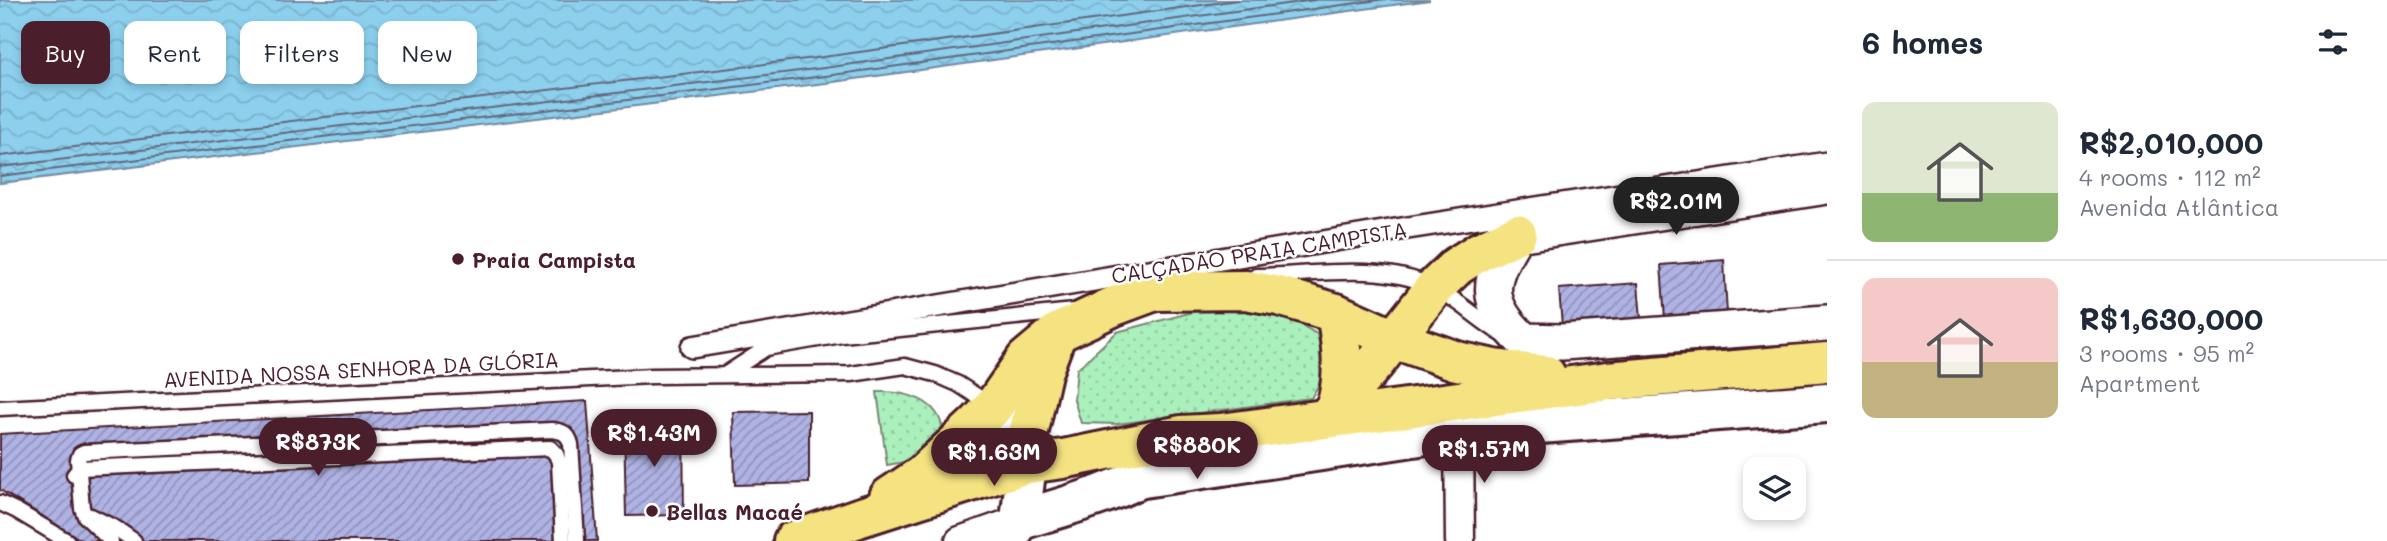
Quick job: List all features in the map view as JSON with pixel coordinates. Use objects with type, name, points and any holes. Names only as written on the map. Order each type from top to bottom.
[{"type":"highway","points":[[1331,413],[1376,362],[1435,287],[1457,266],[1517,234]]},
{"type":"highway","points":[[858,518],[922,475],[954,447],[993,407],[1026,359],[1057,332],[1155,291],[1246,290],[1279,296],[1336,313],[1394,339],[1457,361],[1494,369],[1608,381]]},
{"type":"highway","points":[[1331,413],[1342,380],[1341,341],[1336,313]]},
{"type":"highway","points":[[1027,454],[1042,373],[1057,332]]},
{"type":"highway","points":[[793,541],[1027,454],[1063,459],[1181,435],[1221,433],[1331,413],[1608,381],[1827,362]]},
{"type":"main road","points":[[1143,478],[1459,430],[1827,403]]},
{"type":"main road","points":[[993,407],[1027,454],[1013,530]]},
{"type":"main road","points":[[1013,530],[1143,478],[1221,433]]},
{"type":"street","name":"CALÇADÃO PRAIA CAMPISTA","points":[[692,347],[1395,230],[1827,163]]},
{"type":"street","points":[[1827,186],[1517,234],[1501,258],[1493,290],[1498,312],[1524,341],[1562,342],[1827,323]]},
{"type":"street","points":[[1459,430],[1460,541]]},
{"type":"street","points":[[960,541],[1013,530]]},
{"type":"lane","points":[[1155,291],[1227,277],[1377,272],[1413,279],[1435,287],[1489,327],[1524,341]]},
{"type":"lane","points":[[725,374],[766,348],[842,335],[1112,307]]},
{"type":"lane","name":"AVENIDA NOSSA SENHORA DA GLÓRIA","points":[[0,408],[725,374],[851,373],[905,366],[958,384],[993,407]]},
{"type":"lane","points":[[356,456],[390,431],[545,422],[552,424],[569,437],[572,444],[577,541]]},
{"type":"lane","points":[[111,541],[85,516],[82,508],[78,460],[84,452],[562,431]]},
{"type":"lane","points":[[101,541],[82,523],[77,509],[74,473],[80,468],[550,448],[559,462],[563,541]]},
{"type":"lane","points":[[0,503],[66,541]]},
{"type":"lane","points":[[77,509],[117,529],[134,541]]},
{"type":"green space","points":[[1269,307],[1317,334],[1326,372],[1311,398],[1117,424],[1081,423],[1074,400],[1077,369],[1117,332],[1193,312]]},
{"type":"green space","points":[[877,392],[909,395],[928,404],[940,420],[943,431],[909,461],[887,465]]},
{"type":"water","points":[[0,0],[1430,0],[826,83],[0,183]]},
{"type":"building","points":[[1724,260],[1727,315],[1665,320],[1661,265]]},
{"type":"building","points":[[1638,283],[1642,331],[1563,338],[1559,289]]},
{"type":"building","points":[[587,401],[597,541],[83,541],[0,490],[0,434]]},
{"type":"building","points":[[809,411],[809,483],[735,485],[733,412]]},
{"type":"building","points":[[683,422],[684,515],[626,516],[624,423]]},
{"type":"place","name":"Praia Campista","points":[[458,259]]},
{"type":"place","name":"Bellas Macaé","points":[[652,511]]}]
